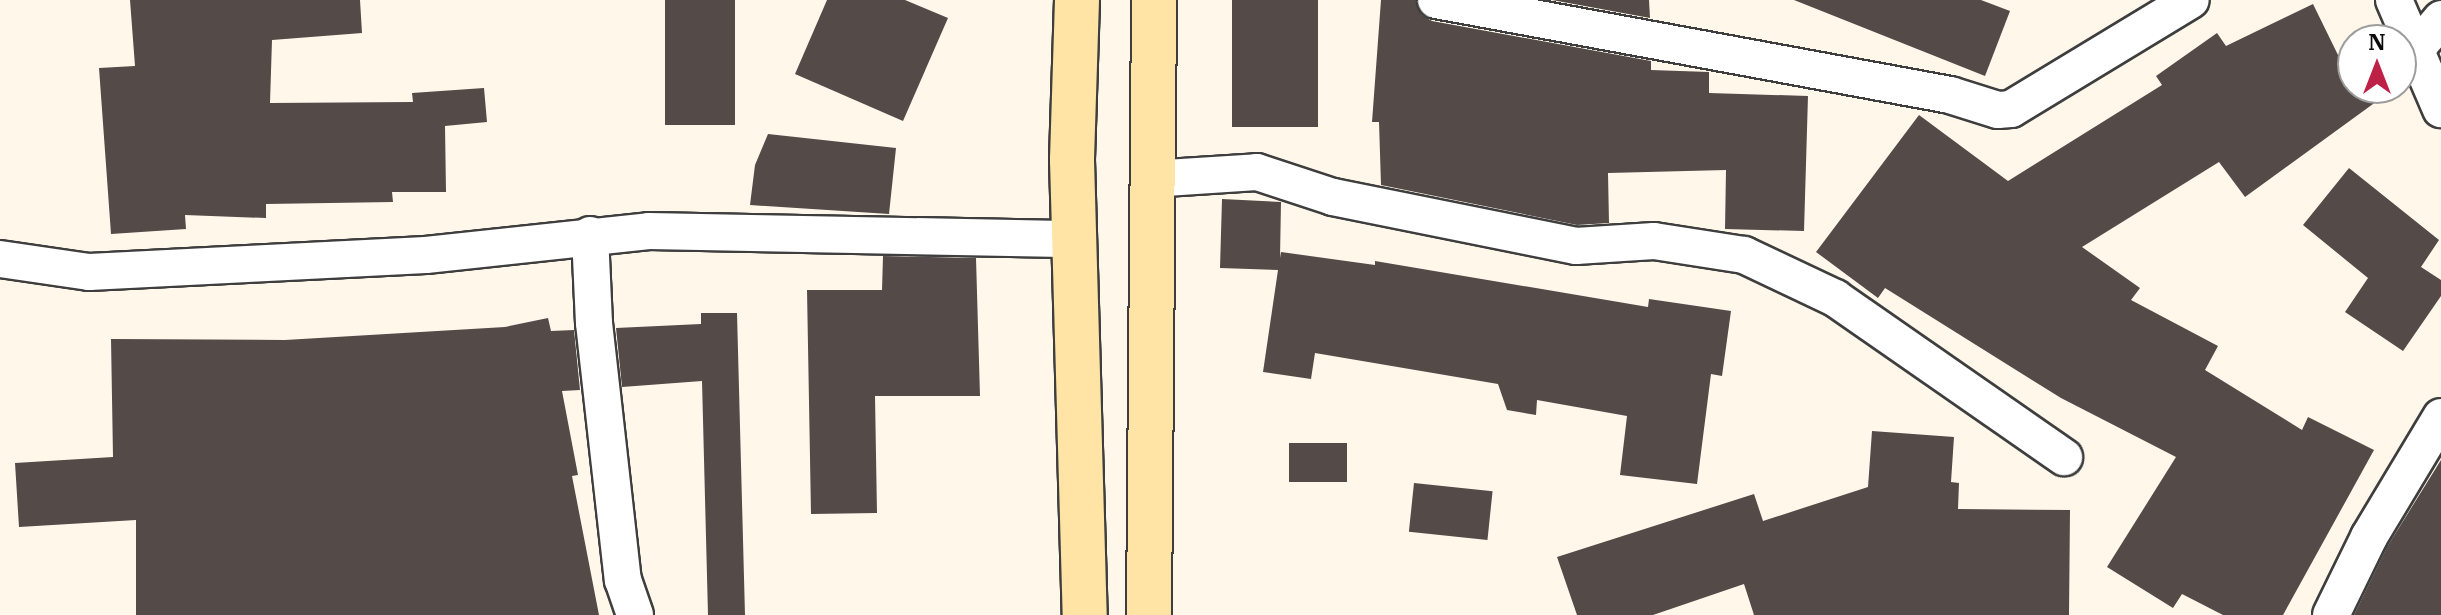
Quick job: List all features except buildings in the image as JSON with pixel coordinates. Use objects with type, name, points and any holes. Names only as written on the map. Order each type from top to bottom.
[{"type":"main road","points":[[1077,0],[1072,160],[1077,239],[1085,615]]},
{"type":"main road","points":[[1149,615],[1150,179],[1154,0]]},
{"type":"street","points":[[1436,0],[1950,95],[1998,110],[2011,109],[2191,0]]},
{"type":"street","points":[[2394,0],[2406,24]]},
{"type":"street","points":[[2441,19],[2417,48],[2441,109]]},
{"type":"street","points":[[1150,179],[1257,172],[1347,200],[1576,246],[1654,241],[1744,255],[1835,298],[2064,457]]},
{"type":"street","points":[[0,259],[89,272],[426,255],[649,231],[1077,239]]},
{"type":"street","points":[[590,235],[594,323],[623,580],[635,615]]},
{"type":"street","points":[[2331,615],[2369,537],[2441,417]]}]
